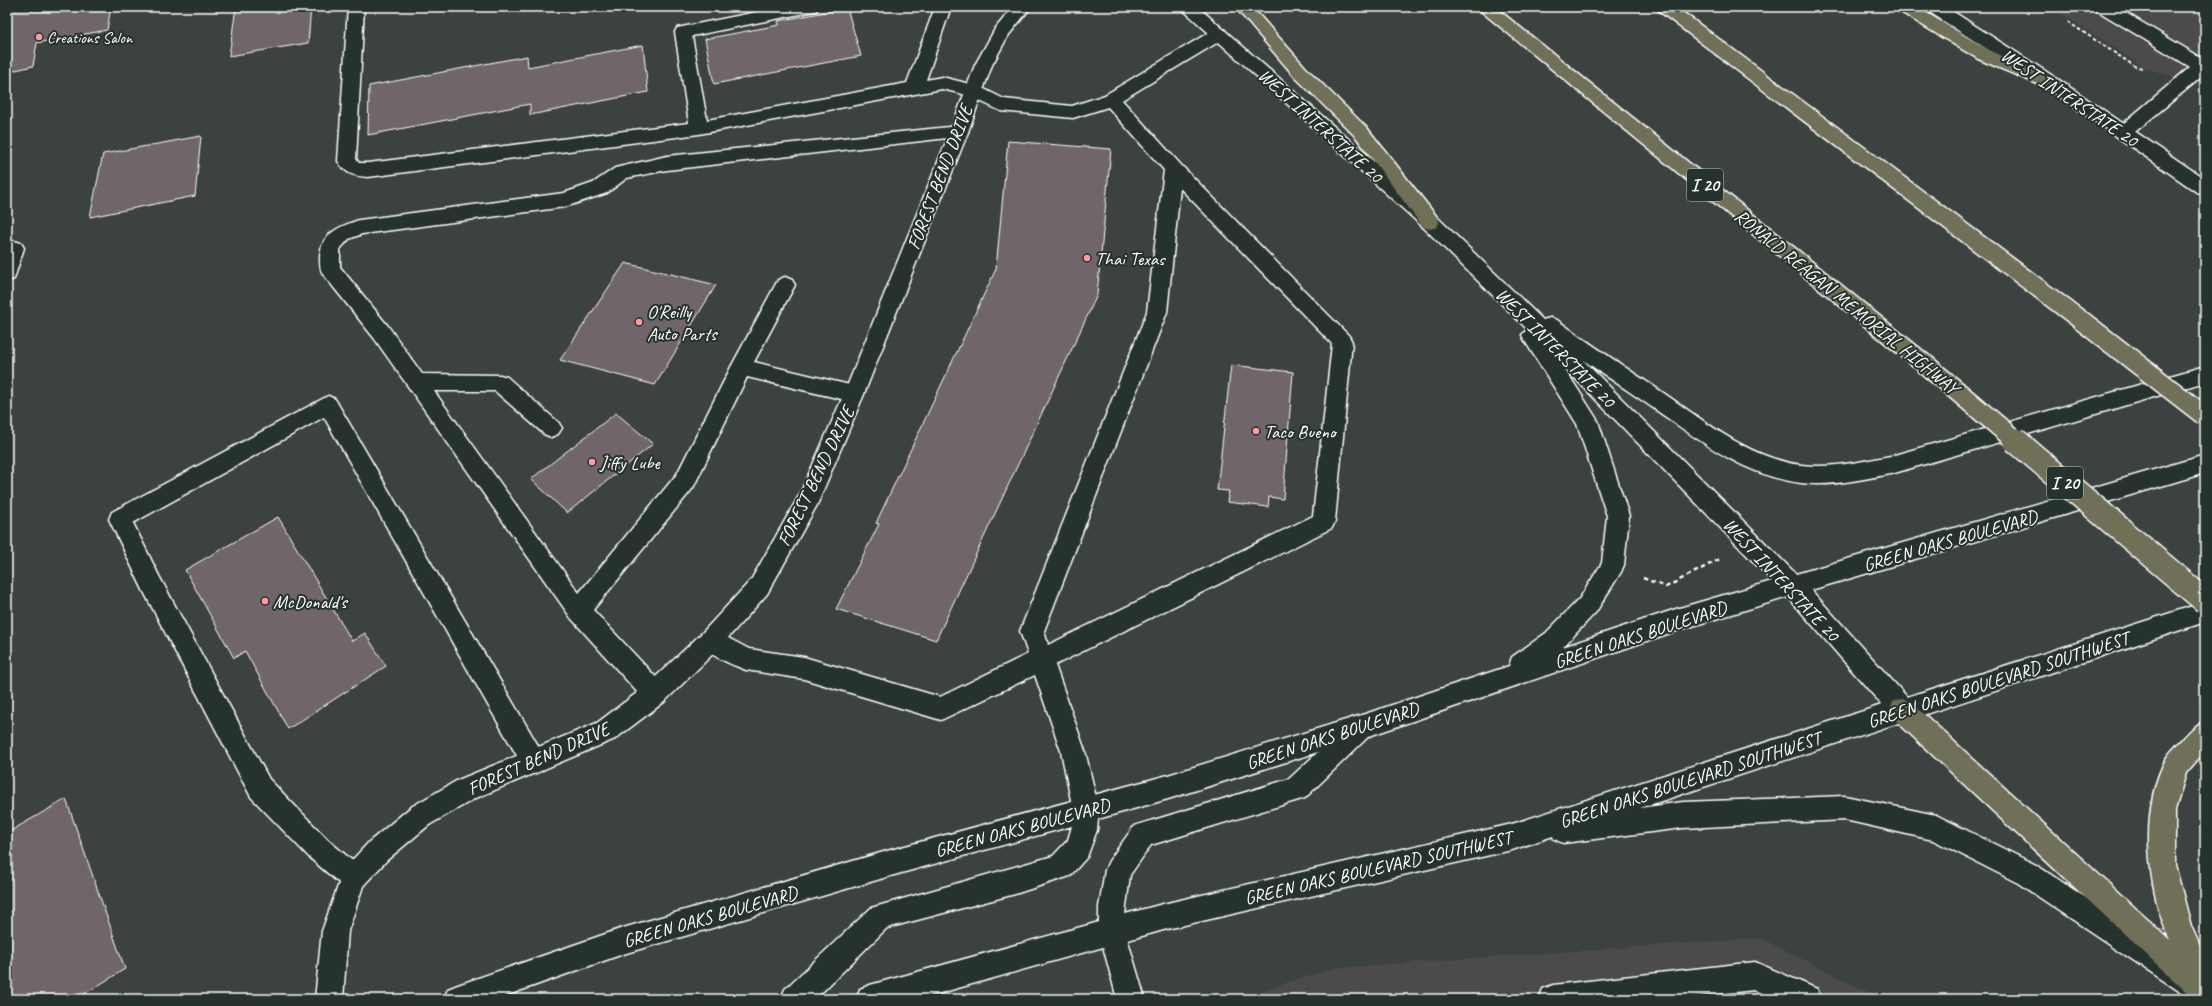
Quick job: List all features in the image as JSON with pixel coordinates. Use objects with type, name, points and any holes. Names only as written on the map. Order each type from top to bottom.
[{"type":"highway","points":[[1244,7],[1301,73],[1362,134],[1430,222]]},
{"type":"highway","name":"RONALD REAGAN MEMORIAL HIGHWAY","points":[[1484,7],[1925,364],[2205,601]]},
{"type":"highway","points":[[1665,7],[2082,321],[2205,416]]},
{"type":"highway","points":[[1905,7],[1984,55],[2053,84]]},
{"type":"highway","points":[[1902,710],[2205,992]]},
{"type":"highway","points":[[2205,733],[2175,766],[2162,810],[2162,865],[2178,928],[2205,987]]},
{"type":"main road","points":[[356,7],[347,160],[354,169],[368,170],[699,128],[942,83],[972,90],[1001,105],[1073,112],[1110,99],[1219,34]]},
{"type":"main road","points":[[699,128],[683,32],[810,7]]},
{"type":"main road","points":[[914,89],[942,7]]},
{"type":"main road","name":"FOREST BEND DRIVE","points":[[328,999],[335,931],[353,878],[378,851],[420,816],[467,789],[606,731],[655,694],[711,640],[759,587],[809,498],[854,394],[959,132],[972,90],[1002,30],[1022,7]]},
{"type":"main road","name":"WEST INTERSTATE 20","points":[[1188,7],[1430,222],[1508,297],[1792,586],[1902,710]]},
{"type":"main road","name":"WEST INTERSTATE 20","points":[[1934,7],[2053,84],[2205,188]]},
{"type":"main road","points":[[2104,7],[2203,67],[2124,132]]},
{"type":"main road","points":[[711,640],[746,659],[804,668],[941,709],[1042,658],[1324,521],[1342,342],[1172,169],[1110,99]]},
{"type":"main road","points":[[655,694],[579,611],[415,382],[381,332],[330,269],[330,247],[342,234],[359,227],[565,200],[600,188],[622,174],[667,163],[959,132]]},
{"type":"main road","points":[[795,999],[880,917],[1015,881],[1060,867],[1078,848],[1084,830],[1086,810],[1073,751],[1032,631],[1157,312],[1172,169]]},
{"type":"main road","points":[[7,274],[14,248]]},
{"type":"main road","points":[[579,611],[607,574],[685,481],[741,367],[785,285]]},
{"type":"main road","points":[[1508,297],[1688,422],[1740,455],[1769,466],[1802,474],[1850,472],[1891,465],[2205,374]]},
{"type":"main road","points":[[1457,694],[1523,664],[1554,641],[1588,605],[1612,565],[1618,516],[1587,421],[1508,297]]},
{"type":"main road","points":[[741,367],[854,394]]},
{"type":"main road","points":[[415,382],[500,383],[551,428]]},
{"type":"main road","points":[[353,878],[319,849],[260,788],[150,583],[120,519],[328,405],[534,762]]},
{"type":"main road","name":"GREEN OAKS BOULEVARD","points":[[458,999],[623,941],[894,862],[1168,787],[1365,726],[1676,620],[2205,464]]},
{"type":"main road","name":"GREEN OAKS BOULEVARD SOUTHWEST","points":[[870,999],[1166,916],[1512,837],[2205,612]]},
{"type":"main road","points":[[1131,999],[1112,931],[1112,907],[1118,870],[1143,835],[1296,788],[1365,726]]},
{"type":"main road","points":[[1512,837],[1683,815],[1845,808],[1936,828],[1943,830],[2026,874],[2205,992]]},
{"type":"main road","points":[[1553,999],[1755,976],[1807,999]]},
{"type":"path","points":[[2068,22],[2136,67],[2147,68]]},
{"type":"path","points":[[1639,576],[1666,587],[1721,558]]},
{"type":"shaded area","points":[[2051,7],[2205,7],[2205,88],[2144,67]]},
{"type":"shaded area","points":[[1760,938],[1882,999],[1236,999],[1334,968]]},
{"type":"building","name":"Creations Salon","points":[[7,7],[111,7],[107,30],[37,43],[33,66],[7,72]]},
{"type":"building","points":[[236,7],[311,7],[308,43],[229,56]]},
{"type":"building","points":[[847,8],[861,56],[714,84],[705,39],[779,25],[778,21]]},
{"type":"building","points":[[643,45],[648,92],[530,115],[530,104],[368,135],[369,86],[527,56],[528,67]]},
{"type":"building","points":[[201,136],[195,196],[90,217],[103,154]]},
{"type":"building","points":[[1008,141],[1111,149],[1097,295],[936,640],[836,609],[879,524],[876,523],[996,269]]},
{"type":"building","name":"O'Reilly Auto Parts","points":[[625,263],[716,285],[655,385],[560,360]]},
{"type":"building","name":"Taco Bueno","points":[[1231,365],[1293,372],[1283,499],[1269,497],[1268,507],[1227,502],[1229,491],[1217,490]]},
{"type":"building","name":"Jiffy Lube","points":[[616,413],[653,444],[567,513],[531,479]]},
{"type":"building","name":"McDonald's","points":[[278,517],[352,641],[365,633],[386,666],[288,729],[245,651],[234,658],[185,570]]},
{"type":"building","points":[[66,799],[125,969],[76,999],[7,999],[7,833]]},
{"type":"place","name":"Creations Salon","points":[[39,37]]},
{"type":"place","name":"Thai Texas","points":[[1087,258]]},
{"type":"place","name":"O'Reilly Auto Parts","points":[[639,322]]},
{"type":"place","name":"Taco Bueno","points":[[1256,431]]},
{"type":"place","name":"Jiffy Lube","points":[[592,462]]},
{"type":"place","name":"McDonald's","points":[[265,601]]}]
